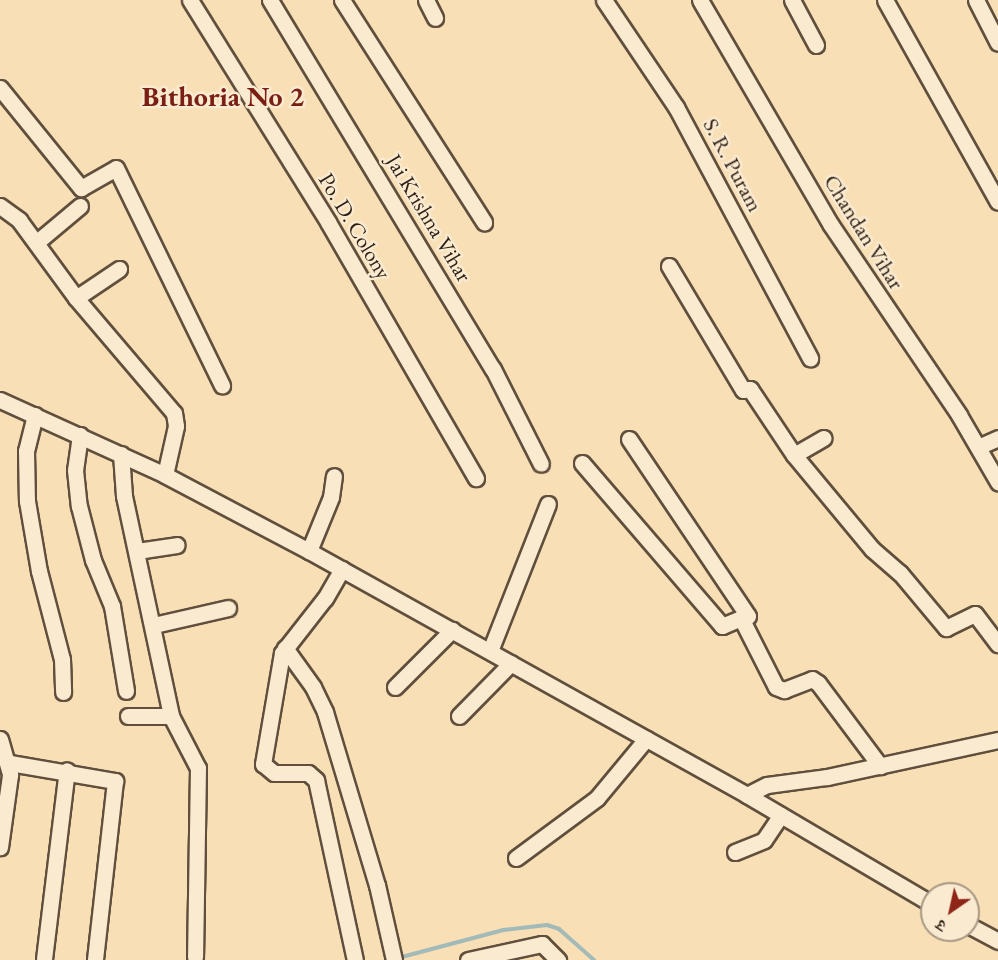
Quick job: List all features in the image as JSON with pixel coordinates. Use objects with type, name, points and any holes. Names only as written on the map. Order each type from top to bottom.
[{"type":"street","name":"Po. D. Colony","points":[[190,0],[328,222],[476,478]]},
{"type":"street","name":"Jai Krishna Vihar","points":[[270,0],[493,369],[541,464]]},
{"type":"street","points":[[342,0],[484,222]]},
{"type":"street","points":[[426,0],[435,18]]},
{"type":"street","name":"S. R. Puram","points":[[604,0],[676,107],[810,358]]},
{"type":"street","name":"Chandan Vihar","points":[[700,0],[831,225],[978,447],[998,482]]},
{"type":"street","points":[[792,0],[816,45]]},
{"type":"street","points":[[885,0],[998,202]]},
{"type":"street","points":[[976,0],[998,43]]},
{"type":"street","points":[[0,88],[81,188],[116,168],[222,385]]},
{"type":"street","points":[[0,206],[19,220],[76,298],[174,413],[177,426],[165,475]]},
{"type":"street","points":[[37,242],[80,206]]},
{"type":"street","points":[[669,266],[743,390],[750,388],[794,455],[872,549],[900,573],[946,628],[975,614],[998,644]]},
{"type":"street","points":[[76,298],[119,269]]},
{"type":"street","points":[[0,400],[165,475],[309,551],[747,795],[920,897]]},
{"type":"street","points":[[35,416],[26,451],[27,501],[39,571],[62,659],[63,692]]},
{"type":"street","points":[[80,435],[75,470],[79,506],[93,560],[112,606],[126,691]]},
{"type":"street","points":[[794,455],[824,438]]},
{"type":"street","points":[[978,447],[998,438]]},
{"type":"street","points":[[582,463],[722,627],[748,616],[628,439]]},
{"type":"street","points":[[121,454],[124,496],[154,625],[171,716],[198,768],[195,957]]},
{"type":"street","points":[[309,551],[331,497],[334,476]]},
{"type":"street","points":[[490,651],[549,504]]},
{"type":"street","points":[[137,551],[177,545]]},
{"type":"street","points":[[342,569],[325,598],[285,648],[263,764],[274,773],[314,776],[355,960]]},
{"type":"street","points":[[154,625],[228,608]]},
{"type":"street","points":[[741,618],[776,687],[784,690],[812,679],[818,683],[880,766]]},
{"type":"street","points":[[396,687],[452,630]]},
{"type":"street","points":[[285,648],[313,687],[325,712],[377,885],[393,956]]},
{"type":"street","points":[[459,716],[512,663]]},
{"type":"street","points":[[128,716],[171,716]]},
{"type":"street","points":[[0,739],[10,763],[0,847]]},
{"type":"street","points":[[516,858],[597,798],[646,739]]},
{"type":"street","points":[[747,795],[767,785],[880,766],[998,740]]},
{"type":"street","points":[[10,763],[109,777],[117,787],[95,960]]},
{"type":"street","points":[[44,958],[67,771]]},
{"type":"street","points":[[735,852],[764,840],[781,815]]},
{"type":"street","points":[[980,931],[998,942]]},
{"type":"street","points":[[468,960],[491,957],[542,944],[558,960]]},
{"type":"waterway","points":[[398,958],[503,930],[547,925],[559,929],[594,960]]},
{"type":"district","name":"Bithoria No 2","points":[[223,96]]}]
